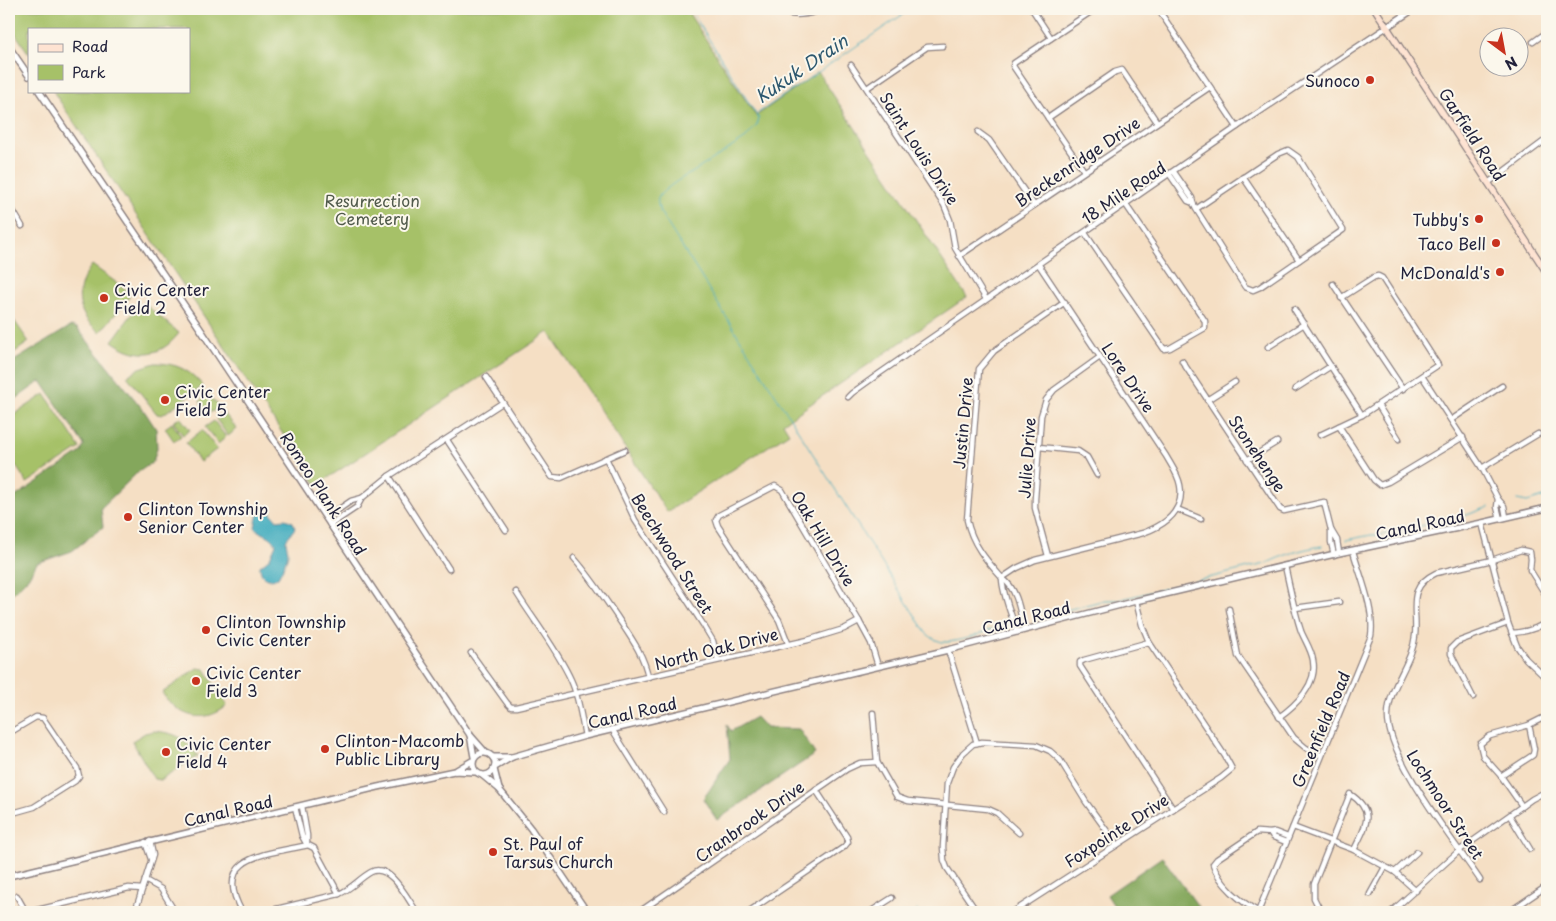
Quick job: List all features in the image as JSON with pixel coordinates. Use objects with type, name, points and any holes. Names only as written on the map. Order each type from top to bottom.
[{"type":"main road","name":"Garfield Road","points":[[1375,9],[1547,273]]},
{"type":"street","points":[[779,9],[794,15],[803,15],[824,9]]},
{"type":"street","points":[[1032,9],[1051,38]]},
{"type":"street","points":[[1084,171],[1014,66],[1014,62],[1095,9]]},
{"type":"street","points":[[1158,9],[1237,127]]},
{"type":"street","name":"18 Mile Road","points":[[848,398],[857,389],[1172,174],[1237,127],[1414,9]]},
{"type":"street","points":[[1533,42],[1547,32]]},
{"type":"street","points":[[867,88],[928,47],[942,46]]},
{"type":"street","points":[[9,47],[28,75]]},
{"type":"street","name":"Saint Louis Drive","points":[[851,65],[944,205],[950,220],[952,239],[958,256],[986,300]]},
{"type":"street","points":[[1048,118],[1115,72],[1122,70],[1157,122]]},
{"type":"street","name":"Breckenridge Drive","points":[[958,256],[1210,87]]},
{"type":"street","name":"Romeo Plank Road","points":[[40,92],[197,324],[470,735],[485,752]]},
{"type":"street","points":[[978,132],[989,140],[1034,205]]},
{"type":"street","points":[[1488,183],[1547,139]]},
{"type":"street","points":[[1172,174],[1188,201],[1193,203],[1196,209],[1245,287],[1253,290],[1343,230],[1298,157],[1288,150],[1278,154],[1196,209]]},
{"type":"street","points":[[1243,177],[1299,260]]},
{"type":"street","points":[[9,204],[22,226]]},
{"type":"street","points":[[1085,233],[1164,350],[1205,328],[1205,321],[1126,205]]},
{"type":"street","name":"Lore Drive","points":[[1039,264],[1176,473],[1181,492],[1177,508]]},
{"type":"street","points":[[1320,435],[1362,415],[1438,365],[1382,278],[1374,277],[1342,298]]},
{"type":"street","points":[[1333,284],[1403,389]]},
{"type":"street","name":"Justin Drive","points":[[1024,630],[1010,584],[988,564],[972,539],[967,520],[979,370],[994,351],[1064,302]]},
{"type":"street","points":[[1294,310],[1362,415]]},
{"type":"street","points":[[1268,347],[1304,324]]},
{"type":"street","name":"Julie Drive","points":[[1048,556],[1035,508],[1041,416],[1049,395],[1100,357]]},
{"type":"street","name":"Stonehenge","points":[[1182,361],[1282,510],[1324,502],[1337,554]]},
{"type":"street","points":[[1295,389],[1331,366]]},
{"type":"street","points":[[1422,376],[1482,468],[1498,499],[1504,506],[1506,517]]},
{"type":"street","points":[[486,378],[552,477],[561,478],[626,450]]},
{"type":"street","points":[[1207,400],[1235,382]]},
{"type":"street","points":[[1451,420],[1502,386]]},
{"type":"street","points":[[330,525],[357,507],[362,498],[389,476],[502,403]]},
{"type":"street","points":[[1378,405],[1399,439]]},
{"type":"street","points":[[1339,426],[1374,480],[1380,485],[1463,437]]},
{"type":"street","points":[[1482,468],[1538,434]]},
{"type":"street","points":[[447,440],[506,530]]},
{"type":"street","points":[[1247,460],[1277,442]]},
{"type":"street","points":[[1039,447],[1078,451],[1087,457],[1097,475]]},
{"type":"street","name":"Beechwood Street","points":[[606,458],[634,520],[713,641],[718,660]]},
{"type":"street","points":[[389,476],[449,569]]},
{"type":"street","name":"Oak Hill Drive","points":[[788,643],[782,625],[718,526],[716,518],[770,488],[778,487],[859,621],[871,643],[878,666]]},
{"type":"street","points":[[326,518],[352,501],[362,498]]},
{"type":"street","points":[[1498,499],[1497,507],[1500,519]]},
{"type":"street","points":[[1002,578],[1017,568],[1035,560],[1144,533],[1165,523],[1177,508],[1201,519]]},
{"type":"street","name":"Canal Road","points":[[494,768],[512,757],[612,729],[948,650],[1136,601],[1547,508]]},
{"type":"street","points":[[1482,523],[1486,546],[1492,560],[1508,623],[1517,646],[1526,659],[1546,675]]},
{"type":"street","name":"Lochmoor Street","points":[[1480,880],[1421,794],[1392,738],[1388,715],[1394,688],[1411,653],[1415,637],[1415,598],[1421,582],[1436,573],[1492,560],[1521,550],[1530,552],[1530,570],[1547,597]]},
{"type":"street","name":"Greenfield Road","points":[[1258,912],[1321,755],[1367,649],[1372,630],[1371,612],[1353,551]]},
{"type":"street","points":[[574,558],[586,571],[634,642],[646,667],[648,678]]},
{"type":"street","points":[[1279,717],[1298,702],[1310,681],[1314,662],[1301,631],[1286,566]]},
{"type":"street","name":"Justin Drive","points":[[1002,578],[1002,588],[1017,632]]},
{"type":"street","points":[[516,592],[563,664],[576,695],[586,736]]},
{"type":"street","points":[[1136,601],[1142,625],[1149,642],[1084,660],[1080,662],[1081,668],[1173,809]]},
{"type":"street","points":[[1296,608],[1339,602]]},
{"type":"street","points":[[1229,609],[1238,656],[1300,745],[1321,755]]},
{"type":"street","points":[[1013,617],[1020,615]]},
{"type":"street","name":"North Oak Drive","points":[[471,653],[511,707],[576,695],[826,635],[859,621]]},
{"type":"street","points":[[1512,633],[1523,632],[1543,625],[1547,621]]},
{"type":"street","points":[[1473,697],[1451,654],[1451,648],[1456,642],[1508,623]]},
{"type":"street","name":"Foxpointe Drive","points":[[1013,912],[1221,778],[1232,769],[1149,642]]},
{"type":"street","points":[[948,650],[976,743]]},
{"type":"street","points":[[873,713],[877,762],[897,796],[908,801],[980,807],[993,811],[1019,833]]},
{"type":"street","points":[[1522,806],[1501,776],[1483,756],[1480,744],[1490,736],[1529,725],[1547,716]]},
{"type":"street","points":[[9,733],[36,717],[45,720],[77,768],[79,776],[34,807],[9,814]]},
{"type":"street","points":[[1501,776],[1533,755],[1534,749],[1529,725]]},
{"type":"street","points":[[612,729],[664,812]]},
{"type":"street","name":"Romeo Plank Road","points":[[470,735],[473,759]]},
{"type":"street","points":[[977,912],[953,878],[944,860],[943,847],[944,804],[947,783],[952,769],[966,750],[976,743],[1036,745],[1050,751],[1060,760],[1086,802],[1117,845]]},
{"type":"street","points":[[499,789],[493,757],[485,752],[477,754],[473,759],[473,769],[475,772],[482,775],[499,789],[531,830],[587,912]]},
{"type":"street","name":"Canal Road","points":[[493,757],[512,757]]},
{"type":"street","name":"Canal Road","points":[[454,772],[473,759]]},
{"type":"street","name":"Cranbrook Drive","points":[[642,911],[853,766],[865,762],[877,762]]},
{"type":"street","points":[[482,775],[489,774],[494,768]]},
{"type":"street","name":"Canal Road","points":[[9,876],[295,807],[454,772],[475,772]]},
{"type":"street","points":[[748,912],[846,845],[847,837],[816,790]]},
{"type":"street","points":[[1392,912],[1460,850],[1522,806],[1547,791]]},
{"type":"street","points":[[1321,912],[1314,898],[1314,884],[1350,794],[1362,804],[1367,817],[1366,824],[1354,850]]},
{"type":"street","points":[[302,806],[307,845]]},
{"type":"street","points":[[295,807],[302,836],[307,845]]},
{"type":"street","points":[[1510,816],[1530,849]]},
{"type":"street","points":[[1292,827],[1354,850],[1395,872],[1416,891]]},
{"type":"street","points":[[1258,912],[1235,896],[1213,864],[1217,859],[1257,832],[1275,832],[1288,837]]},
{"type":"street","points":[[1271,833],[1273,837],[1286,842]]},
{"type":"street","points":[[135,912],[153,855],[148,842]]},
{"type":"street","points":[[242,912],[232,890],[232,882],[236,871],[242,864],[252,858],[307,845],[314,848],[339,894]]},
{"type":"street","points":[[1395,872],[1417,852]]},
{"type":"street","points":[[1370,894],[1384,867]]},
{"type":"street","points":[[264,912],[339,894],[370,872],[381,870],[393,877],[417,912]]},
{"type":"street","points":[[145,880],[161,889],[175,912]]},
{"type":"street","points":[[1511,912],[1547,886]]},
{"type":"street","points":[[17,896],[28,912],[129,888],[142,889]]},
{"type":"street","points":[[870,912],[892,898]]},
{"type":"green space","name":"Resurrection Cemetery","points":[[9,9],[686,9],[756,116],[818,72],[967,297],[783,423],[789,433],[667,512],[549,332],[317,485],[54,92],[190,92],[190,28],[28,28],[28,52],[9,24]]},
{"type":"green space","name":"Civic Center Field 2","points":[[92,265],[128,291],[129,298],[100,332],[91,325],[81,309],[80,292],[82,283]]},
{"type":"green space","points":[[145,304],[179,333],[172,342],[156,351],[138,353],[121,347],[112,341],[138,306]]},
{"type":"green space","points":[[9,313],[29,342],[9,356]]},
{"type":"green space","points":[[71,326],[77,328],[145,412],[156,429],[157,448],[153,462],[137,473],[101,508],[103,527],[72,551],[37,563],[28,578],[9,597],[9,501],[81,452],[84,445],[41,381],[9,404],[9,364]]},
{"type":"green space","name":"Civic Center Field 5","points":[[155,363],[170,364],[182,368],[203,386],[162,415],[157,414],[127,376],[140,368]]},
{"type":"green space","points":[[45,394],[80,448],[27,483],[9,455],[9,418]]},
{"type":"green space","points":[[207,395],[219,406],[216,410],[206,414],[200,401]]},
{"type":"green space","points":[[224,413],[237,429],[228,436],[216,419]]},
{"type":"green space","points":[[180,417],[190,430],[183,435],[173,422]]},
{"type":"green space","points":[[214,421],[226,437],[218,444],[205,427]]},
{"type":"green space","points":[[172,423],[181,436],[174,441],[165,428]]},
{"type":"green space","points":[[202,430],[217,449],[200,462],[186,443]]},
{"type":"green space","name":"Civic Center Field 3","points":[[197,668],[205,669],[227,706],[218,712],[200,717],[184,713],[176,708],[162,693]]},
{"type":"green space","points":[[756,717],[766,728],[799,729],[815,754],[717,820],[703,799],[730,759],[727,725],[731,731]]},
{"type":"green space","name":"Civic Center Field 4","points":[[154,731],[175,735],[189,745],[198,756],[161,780],[154,779],[132,741],[145,733]]},
{"type":"green space","points":[[1162,857],[1200,909],[1200,912],[1118,912],[1107,895]]},
{"type":"water","points":[[262,506],[266,507],[277,520],[285,519],[293,522],[295,528],[286,540],[288,553],[282,569],[278,577],[271,579],[265,578],[260,570],[260,566],[270,558],[276,544],[274,540],[255,527],[259,509]]},
{"type":"waterway","points":[[690,9],[759,119],[757,125],[746,138],[662,193],[658,201],[660,212],[926,633],[938,641],[958,641],[975,636],[1005,622]]},
{"type":"waterway","name":"Kukuk Drain","points":[[758,113],[911,9]]},
{"type":"waterway","points":[[1517,500],[1527,502],[1547,496]]},
{"type":"waterway","points":[[1464,516],[1489,507]]},
{"type":"waterway","points":[[1346,540],[1381,535],[1451,519]]},
{"type":"waterway","points":[[1033,613],[1063,611],[1105,600],[1118,600],[1265,564],[1293,553],[1322,546]]},
{"type":"place","name":"Sunoco","points":[[1370,80]]},
{"type":"place","name":"Tubby's","points":[[1479,219]]},
{"type":"place","name":"Taco Bell","points":[[1496,243]]},
{"type":"place","name":"McDonald's","points":[[1500,272]]},
{"type":"place","name":"Civic Center Field 2","points":[[104,298]]},
{"type":"place","name":"Civic Center Field 5","points":[[165,400]]},
{"type":"place","name":"Clinton Township Senior Center","points":[[128,517]]},
{"type":"place","name":"Clinton Township Civic Center","points":[[206,630]]},
{"type":"place","name":"Civic Center Field 3","points":[[196,681]]},
{"type":"place","name":"Clinton-Macomb Public Library","points":[[325,749]]},
{"type":"place","name":"Civic Center Field 4","points":[[166,752]]},
{"type":"place","name":"St. Paul of Tarsus Church","points":[[493,852]]}]
